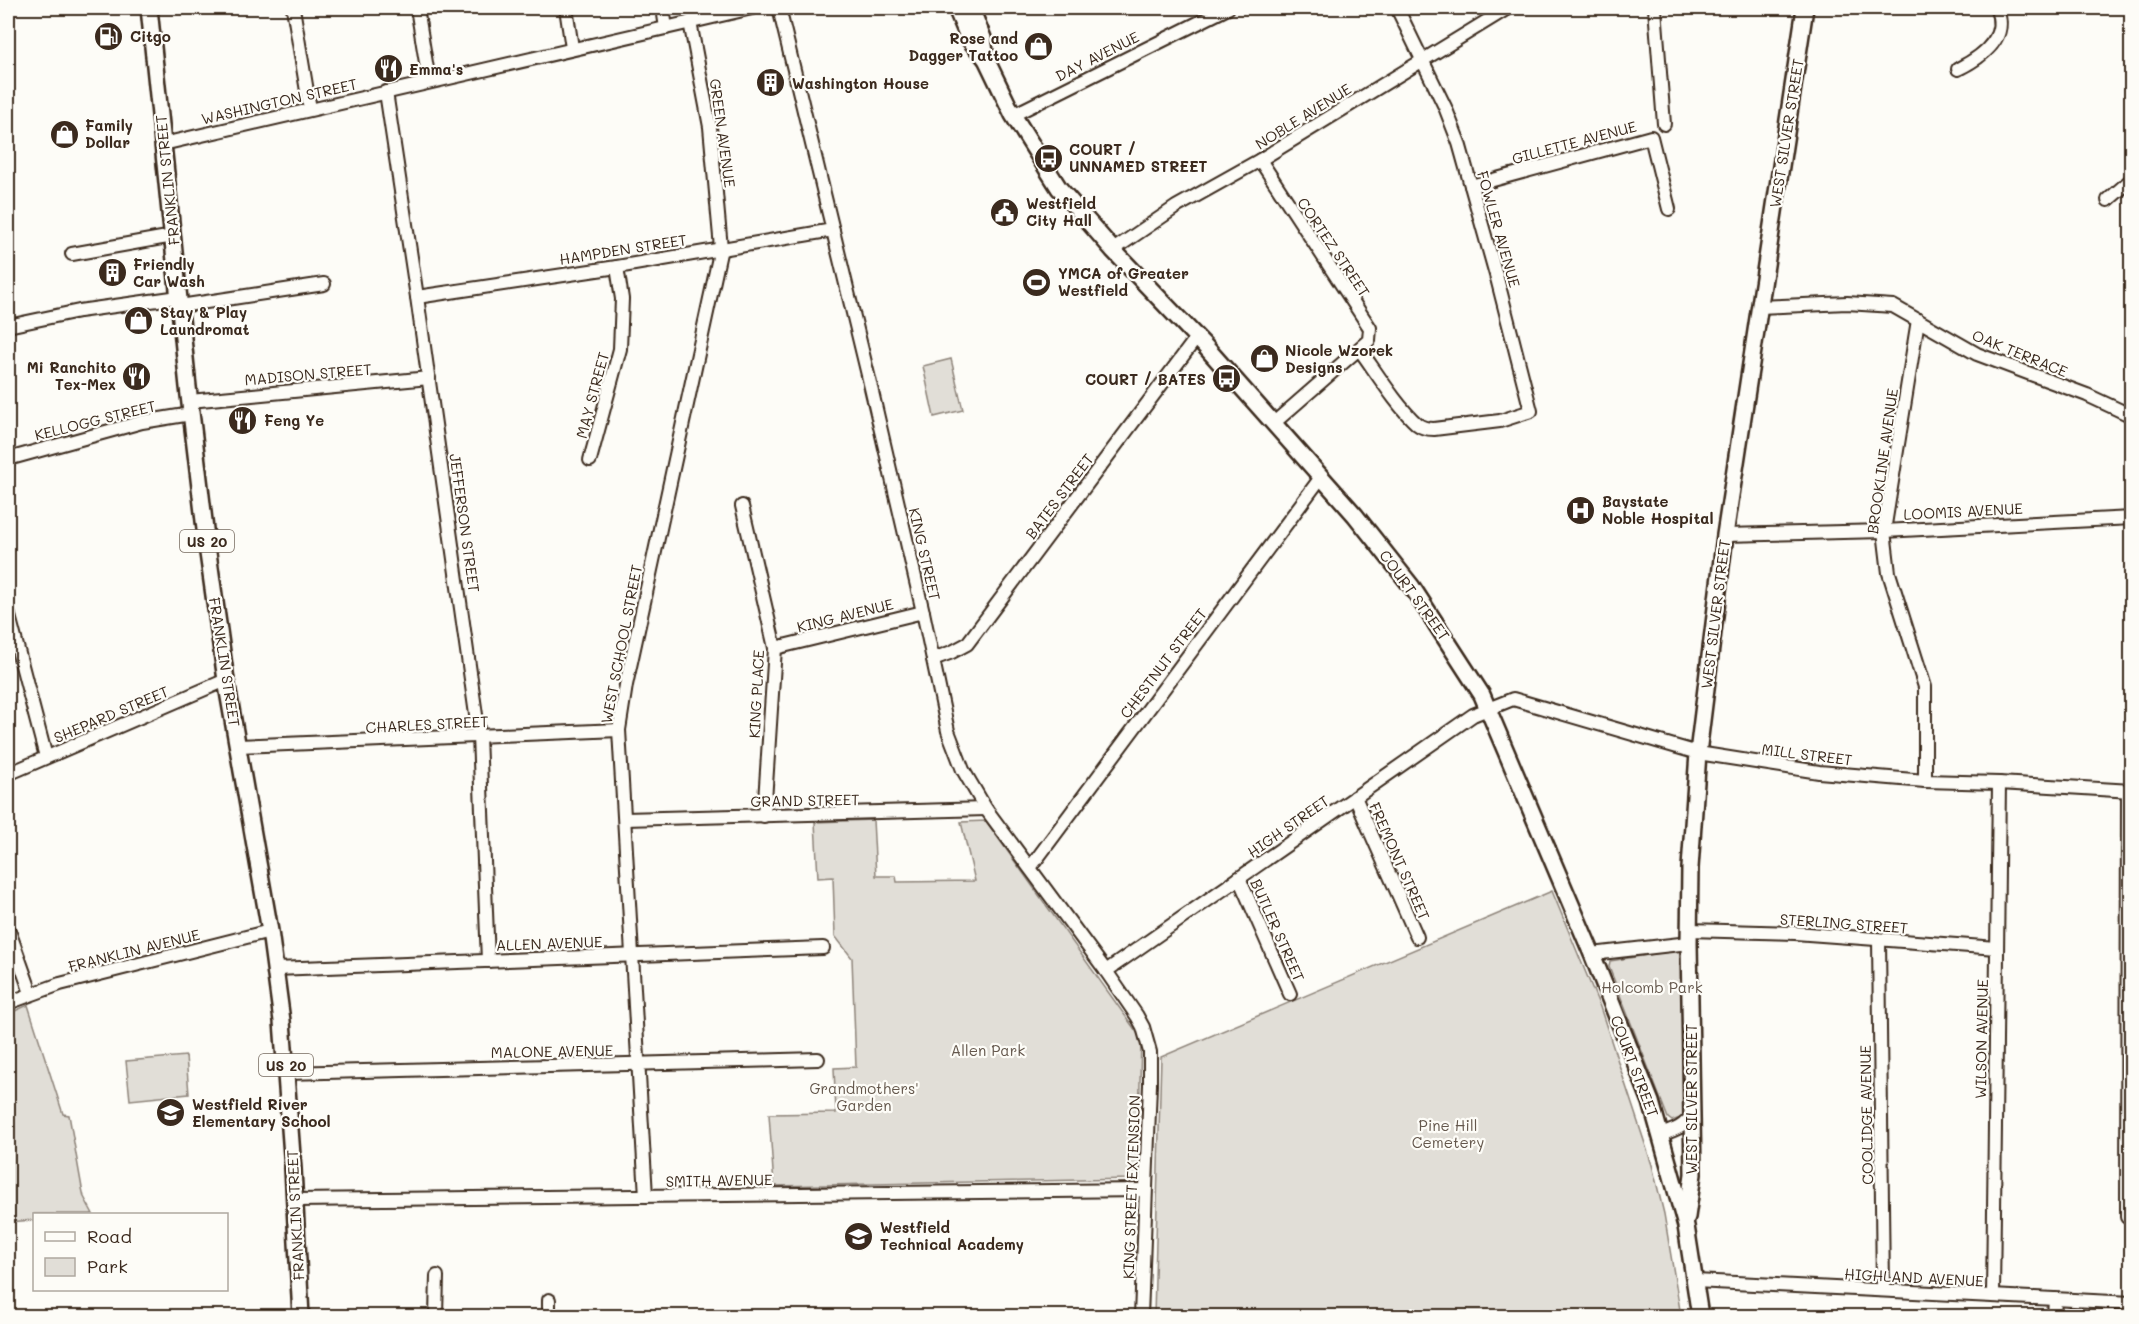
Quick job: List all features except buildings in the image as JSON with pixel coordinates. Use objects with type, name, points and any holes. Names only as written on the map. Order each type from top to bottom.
[{"type":"main road","name":"FRANKLIN STREET","points":[[149,8],[190,408],[226,681],[275,969],[287,1073],[301,1317]]},
{"type":"main road","name":"COURT STREET","points":[[956,8],[969,39],[986,59],[1013,115],[1059,188],[1113,250],[1197,337],[1322,476],[1412,587],[1468,672],[1488,708],[1592,954],[1651,1102],[1686,1226]]},
{"type":"main road","name":"COURT STREET","points":[[970,8],[983,38],[986,59]]},
{"type":"main road","name":"WEST SILVER STREET","points":[[1686,1226],[1693,1174],[1689,936],[1690,868],[1698,753],[1725,535],[1805,8]]},
{"type":"main road","points":[[1686,1226],[1700,1317]]},
{"type":"street","points":[[293,8],[310,109]]},
{"type":"street","points":[[417,8],[429,81]]},
{"type":"street","points":[[566,8],[572,48]]},
{"type":"street","points":[[663,8],[666,28]]},
{"type":"street","name":"WASHINGTON STREET","points":[[163,144],[752,8]]},
{"type":"street","name":"KING STREET","points":[[779,8],[923,612],[948,731],[963,770],[986,809],[1106,971],[1143,1028],[1150,1059]]},
{"type":"street","name":"DAY AVENUE","points":[[1013,115],[1228,8]]},
{"type":"street","name":"FOWLER AVENUE","points":[[1360,350],[1418,425],[1434,429],[1500,421],[1531,411],[1498,282],[1452,125],[1397,8]]},
{"type":"street","name":"NOBLE AVENUE","points":[[1113,250],[1176,207],[1260,160],[1508,8]]},
{"type":"street","points":[[1654,8],[1664,124]]},
{"type":"street","points":[[1958,69],[1991,46],[1996,39],[2001,23],[1996,8]]},
{"type":"street","name":"GREEN AVENUE","points":[[690,22],[711,136],[721,248]]},
{"type":"street","name":"JEFFERSON STREET","points":[[386,92],[479,736],[488,961]]},
{"type":"street","name":"GILLETTE AVENUE","points":[[1471,186],[1651,137],[1669,209]]},
{"type":"street","name":"CORTEZ STREET","points":[[1260,160],[1370,328],[1369,340],[1360,350]]},
{"type":"street","points":[[2108,200],[2132,179]]},
{"type":"street","name":"HAMPDEN STREET","points":[[417,297],[617,267],[833,230]]},
{"type":"street","points":[[72,254],[173,236]]},
{"type":"street","name":"WEST SCHOOL STREET","points":[[646,1196],[619,730],[626,685],[721,248]]},
{"type":"street","name":"MAY STREET","points":[[590,460],[620,349],[622,299],[617,267]]},
{"type":"street","points":[[8,326],[79,311],[324,284]]},
{"type":"street","name":"OAK TERRACE","points":[[1759,307],[1847,303],[1893,306],[1977,354],[2087,395],[2132,416]]},
{"type":"street","name":"BROOKLINE AVENUE","points":[[1918,320],[1884,531],[1889,573],[1925,687],[1925,781]]},
{"type":"street","name":"BATES STREET","points":[[933,659],[967,644],[1197,337]]},
{"type":"street","points":[[1275,422],[1360,350]]},
{"type":"street","name":"MADISON STREET","points":[[190,408],[429,378]]},
{"type":"street","name":"KELLOGG STREET","points":[[8,459],[190,408]]},
{"type":"street","name":"CHESTNUT STREET","points":[[1030,868],[1322,476]]},
{"type":"street","name":"KING PLACE","points":[[742,506],[775,648],[764,816]]},
{"type":"street","name":"LOOMIS AVENUE","points":[[1725,535],[1884,531],[2132,518]]},
{"type":"street","points":[[8,612],[46,758]]},
{"type":"street","name":"KING AVENUE","points":[[775,648],[923,612]]},
{"type":"street","name":"SHEPARD STREET","points":[[8,774],[226,681]]},
{"type":"street","name":"MILL STREET","points":[[1488,708],[1513,699],[1698,753],[1819,772],[1925,781],[2130,791]]},
{"type":"street","name":"HIGH STREET","points":[[1106,971],[1473,715],[1488,708]]},
{"type":"street","name":"CHARLES STREET","points":[[237,746],[619,730]]},
{"type":"street","name":"WILSON AVENUE","points":[[1993,1296],[2000,783]]},
{"type":"street","points":[[2127,1217],[2130,791]]},
{"type":"street","name":"FREMONT STREET","points":[[1355,797],[1417,937]]},
{"type":"street","name":"GRAND STREET","points":[[625,819],[986,809]]},
{"type":"street","name":"BUTLER STREET","points":[[1239,878],[1290,994]]},
{"type":"street","points":[[8,928],[31,993]]},
{"type":"street","name":"FRANKLIN AVENUE","points":[[8,1003],[31,993],[78,979],[270,931]]},
{"type":"street","name":"STERLING STREET","points":[[1592,954],[1689,936],[1795,933],[1997,948]]},
{"type":"street","name":"COOLIDGE AVENUE","points":[[1879,940],[1883,1290]]},
{"type":"street","name":"ALLEN AVENUE","points":[[275,969],[823,948]]},
{"type":"street","name":"MALONE AVENUE","points":[[287,1073],[818,1059]]},
{"type":"street","name":"KING STREET EXTENSION","points":[[1141,1317],[1150,1059]]},
{"type":"street","points":[[1660,1135],[1681,1127],[1688,1122],[1693,1113]]},
{"type":"street","name":"SMITH AVENUE","points":[[295,1200],[1144,1190]]},
{"type":"street","points":[[436,1317],[437,1276]]},
{"type":"street","name":"HIGHLAND AVENUE","points":[[1695,1281],[2132,1303]]},
{"type":"street","points":[[2054,1317],[2055,1299]]},
{"type":"street","points":[[549,1300],[549,1317]]},
{"type":"green space","points":[[951,359],[963,410],[934,417],[923,366]]},
{"type":"green space","name":"Allen Park","points":[[873,820],[876,876],[896,876],[897,882],[975,881],[961,822],[986,821],[1141,1038],[1138,1177],[1130,1179],[774,1186],[769,1114],[836,1113],[834,1068],[856,1067],[852,958],[835,936],[833,877],[818,878],[815,822]]},
{"type":"green space","name":"Pine Hill Cemetery","points":[[1552,891],[1600,1007],[1652,1165],[1664,1214],[1681,1316],[1154,1316],[1161,1057]]},
{"type":"green space","name":"Holcomb Park","points":[[1679,950],[1683,953],[1685,1107],[1683,1117],[1672,1121],[1668,1118],[1609,967],[1610,961]]},
{"type":"green space","points":[[28,1005],[63,1114],[69,1115],[84,1197],[92,1213],[33,1213],[33,1220],[8,1222],[8,1014]]},
{"type":"green space","points":[[186,1056],[189,1094],[130,1100],[126,1061]]},
{"type":"place","name":"Citgo","points":[[109,36]]},
{"type":"place","name":"Rose and Dagger Tattoo","points":[[1039,47]]},
{"type":"place","name":"Emma's","points":[[388,69]]},
{"type":"place","name":"Washington House","points":[[771,83]]},
{"type":"place","name":"Family Dollar","points":[[64,134]]},
{"type":"place","name":"COURT / UNNAMED STREET","points":[[1048,158]]},
{"type":"place","name":"Westfield City Hall","points":[[1005,212]]},
{"type":"place","name":"Friendly Car Wash","points":[[112,273]]},
{"type":"place","name":"YMCA of Greater Westfield","points":[[1037,282]]},
{"type":"place","name":"Stay & Play Laundromat","points":[[139,321]]},
{"type":"place","name":"Nicole Wzorek Designs","points":[[1264,359]]},
{"type":"place","name":"Mi Ranchito Tex-Mex","points":[[137,376]]},
{"type":"place","name":"COURT / BATES","points":[[1227,379]]},
{"type":"place","name":"Feng Ye","points":[[243,420]]},
{"type":"place","name":"Baystate Noble Hospital","points":[[1581,510]]},
{"type":"place","name":"Westfield River Elementary School","points":[[171,1113]]},
{"type":"place","name":"Westfield Technical Academy","points":[[859,1236]]},
{"type":"park label","name":"Grandmothers' Garden","points":[[864,1096]]}]
